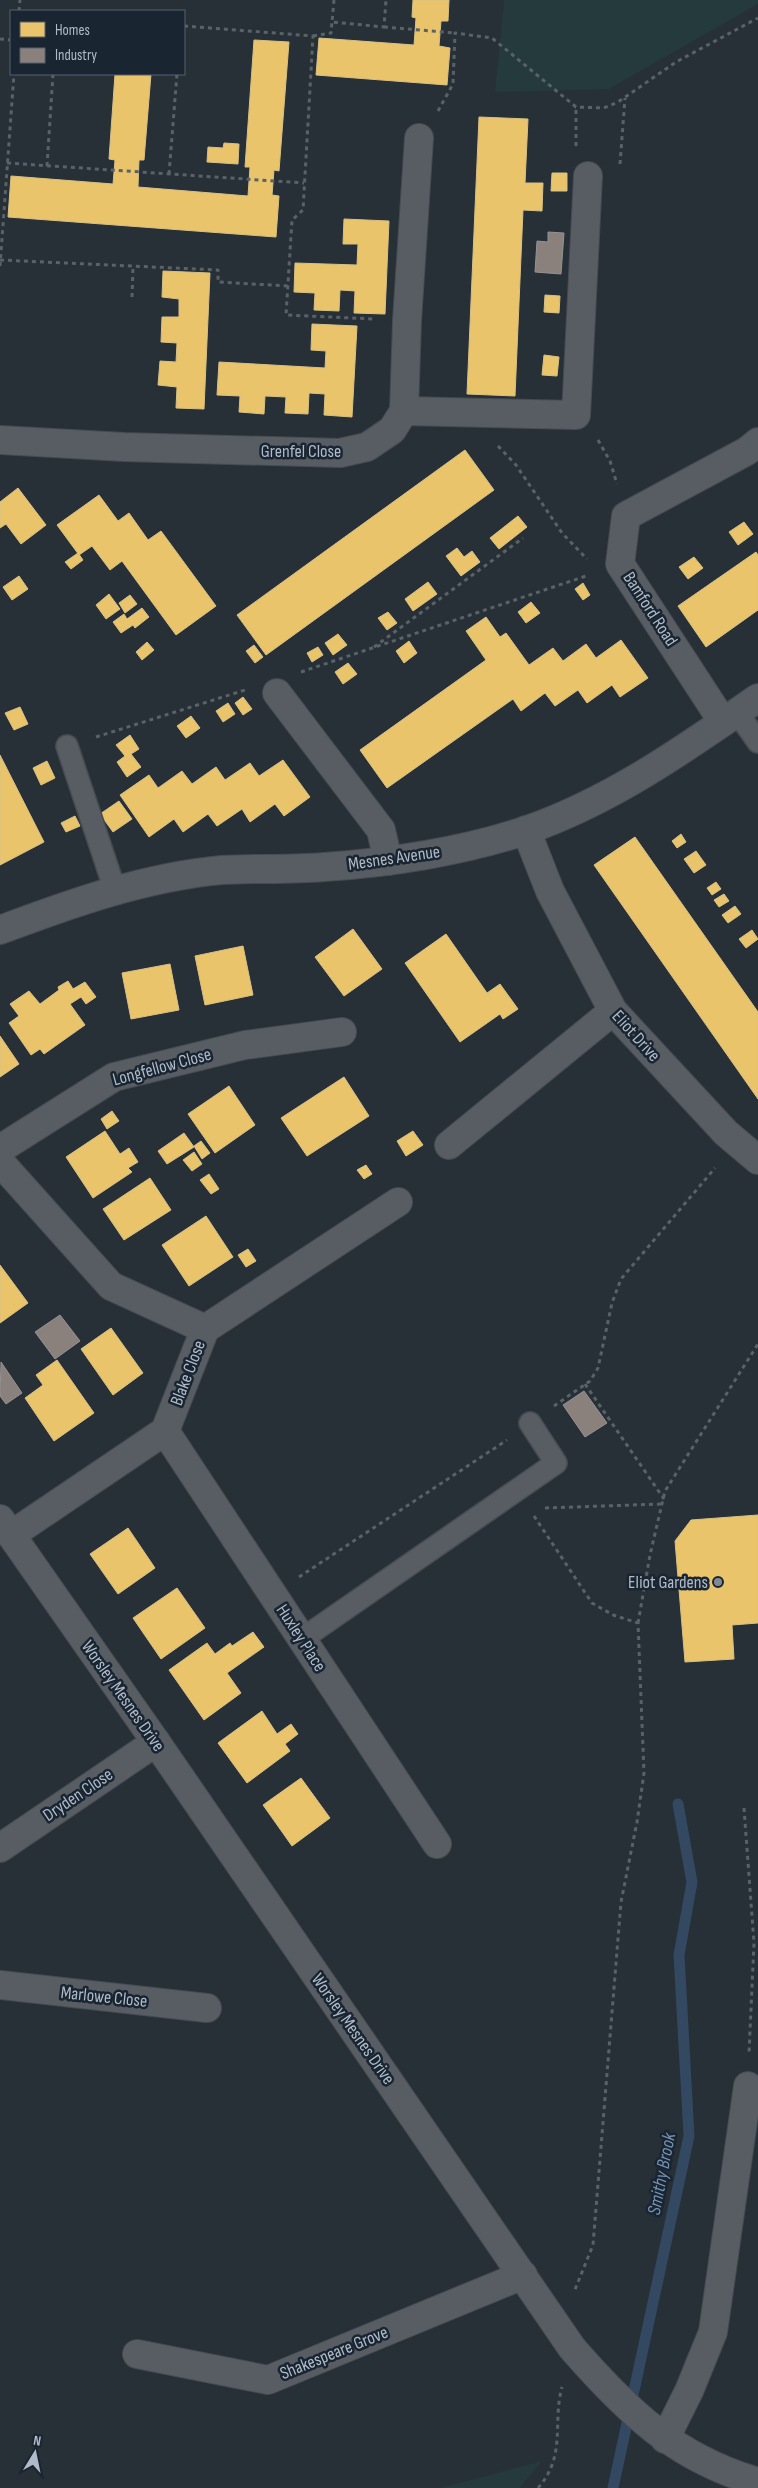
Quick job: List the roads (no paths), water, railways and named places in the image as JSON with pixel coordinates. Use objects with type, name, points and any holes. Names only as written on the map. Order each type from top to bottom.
[{"type":"street","points":[[419,138],[407,321],[404,411],[576,415],[588,176]]},
{"type":"street","name":"Grenfel Close","points":[[0,440],[124,447],[340,453],[367,446],[392,430],[404,411]]},
{"type":"street","name":"Bamford Road","points":[[740,710],[610,568],[626,516],[747,451],[758,442]]},
{"type":"street","points":[[265,690],[381,830],[388,861]]},
{"type":"street","name":"Mesnes Avenue","points":[[0,930],[115,890],[172,877],[222,870],[323,868],[388,861],[454,849],[526,830],[607,794],[650,770],[740,710]]},
{"type":"street","name":"Eliot Drive","points":[[526,830],[550,891],[612,1011],[726,1133],[758,1160]]},
{"type":"street","points":[[449,1144],[612,1011]]},
{"type":"street","name":"Longfellow Close","points":[[0,1149],[114,1077],[245,1045],[342,1032]]},
{"type":"street","points":[[0,1162],[111,1286],[206,1328]]},
{"type":"street","name":"Blake Close","points":[[166,1431],[206,1328],[398,1202]]},
{"type":"street","points":[[6,1527],[166,1431]]},
{"type":"street","name":"Huxley Place","points":[[166,1431],[437,1844]]},
{"type":"street","name":"Worsley Mesnes Drive","points":[[6,1527],[572,2348],[612,2394],[656,2432],[701,2461],[736,2476],[758,2482]]},
{"type":"street","name":"Dryden Close","points":[[0,1848],[156,1742]]},
{"type":"street","name":"Marlowe Close","points":[[0,1986],[207,2008]]},
{"type":"street","points":[[656,2432],[689,2391],[714,2332],[748,2086]]},
{"type":"street","name":"Shakespeare Grove","points":[[137,2354],[268,2380],[523,2275]]},
{"type":"lane","points":[[740,710],[758,742]]},
{"type":"lane","points":[[67,746],[115,890]]},
{"type":"lane","points":[[302,1638],[556,1463],[530,1423]]},
{"type":"waterway","name":"Smithy Brook","points":[[613,2488],[689,2136],[679,1955],[692,1882],[678,1804]]},
{"type":"place","name":"Eliot Gardens","points":[[718,1582]]}]
